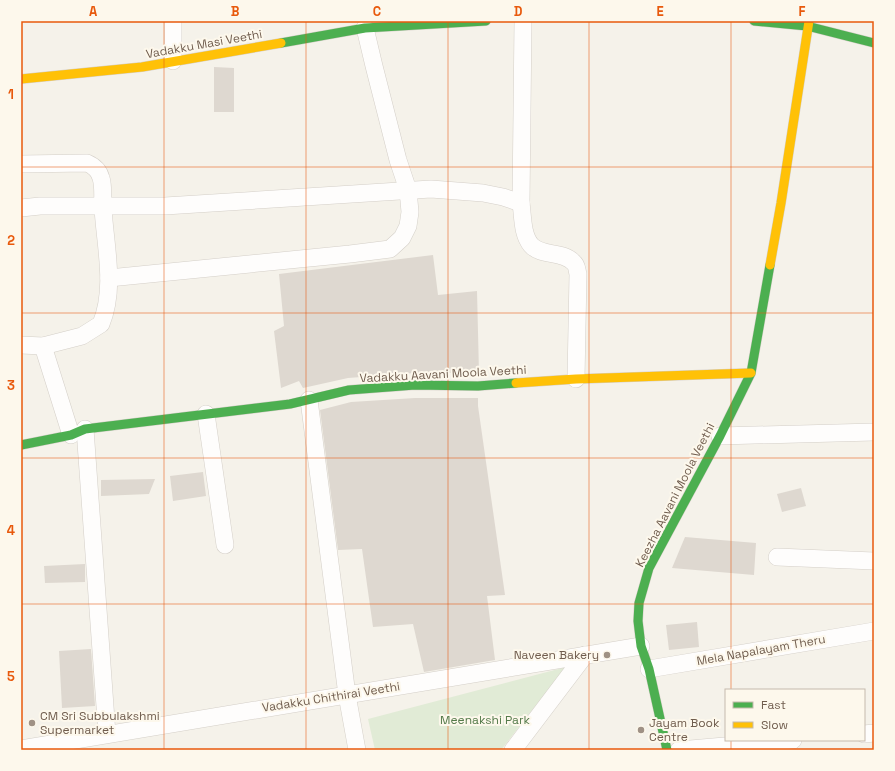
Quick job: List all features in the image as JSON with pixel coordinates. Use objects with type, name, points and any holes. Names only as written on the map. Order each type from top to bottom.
[{"type":"main road","name":"Vadakku Masi Veethi","points":[[21,79],[142,67],[173,60],[390,24],[486,21]]},
{"type":"main road","points":[[754,21],[808,23],[874,43]]},
{"type":"main road","name":"Keezha Aavani Moola Veethi","points":[[667,750],[649,669],[641,646],[638,621],[639,603],[649,568],[720,436],[750,373],[781,203],[808,23]]},
{"type":"main road","name":"Vadakku Aavani Moola Veethi","points":[[21,445],[78,432],[290,404],[349,390],[415,385],[478,386],[576,379],[750,373]]},
{"type":"street","points":[[173,21],[173,60]]},
{"type":"street","points":[[523,21],[521,203],[524,231],[526,238],[532,246],[541,251],[564,256],[574,262],[576,266],[578,274],[576,379]]},
{"type":"street","points":[[109,278],[342,255],[390,248],[402,238],[408,226],[410,212],[408,190],[398,160],[366,28]]},
{"type":"street","points":[[21,164],[75,163],[94,166],[98,170],[102,178],[102,207],[109,278],[106,308],[101,324],[82,336],[43,346],[21,345]]},
{"type":"street","points":[[21,208],[40,206],[180,206],[431,189],[503,196],[521,203]]},
{"type":"street","points":[[43,346],[78,432],[107,734]]},
{"type":"street","points":[[309,400],[347,695],[357,750]]},
{"type":"street","points":[[206,414],[225,546]]},
{"type":"street","points":[[720,436],[874,432]]},
{"type":"street","points":[[777,556],[874,561]]},
{"type":"street","name":"Mela Napalayam Theru","points":[[649,669],[874,631]]},
{"type":"street","name":"Vadakku Chithirai Veethi","points":[[21,749],[641,646]]},
{"type":"street","points":[[513,750],[585,655]]},
{"type":"street","points":[[679,750],[782,741]]},
{"type":"green space","name":"Meenakshi Park","points":[[566,667],[501,750],[375,750],[368,719]]},
{"type":"building","points":[[214,67],[234,68],[234,112],[214,112]]},
{"type":"building","points":[[433,255],[438,295],[477,291],[479,373],[414,373],[348,378],[303,388],[299,381],[281,388],[274,331],[284,326],[279,274]]},
{"type":"building","points":[[415,398],[478,398],[505,595],[487,596],[495,660],[424,672],[413,624],[373,627],[362,549],[338,550],[320,410],[351,402]]},
{"type":"building","points":[[203,472],[206,496],[173,501],[170,476]]},
{"type":"building","points":[[155,479],[149,494],[101,496],[101,480]]},
{"type":"building","points":[[801,488],[806,506],[782,512],[777,494]]},
{"type":"building","points":[[685,537],[756,543],[754,575],[672,568]]},
{"type":"building","points":[[85,564],[85,582],[45,583],[44,566]]},
{"type":"building","points":[[697,622],[699,647],[669,650],[666,625]]},
{"type":"building","points":[[91,649],[95,706],[62,708],[59,651]]},
{"type":"traffic: fast","points":[[281,43],[365,28],[486,21]]},
{"type":"traffic: fast","points":[[754,21],[807,26],[874,43]]},
{"type":"traffic: fast","points":[[667,750],[649,669],[641,646],[638,621],[639,603],[649,568],[720,436],[751,373],[770,265]]},
{"type":"traffic: fast","points":[[21,445],[71,435],[85,429],[290,404],[349,390],[415,385],[478,386],[516,383]]},
{"type":"traffic: slow","points":[[770,265],[809,21]]},
{"type":"traffic: slow","points":[[21,79],[142,67],[281,43]]},
{"type":"traffic: slow","points":[[516,383],[576,379],[751,373]]},
{"type":"place","name":"Naveen Bakery","points":[[607,655]]},
{"type":"place","name":"CM Sri Subbulakshmi Supermarket","points":[[32,723]]},
{"type":"place","name":"Jayam Book Centre","points":[[641,730]]}]
